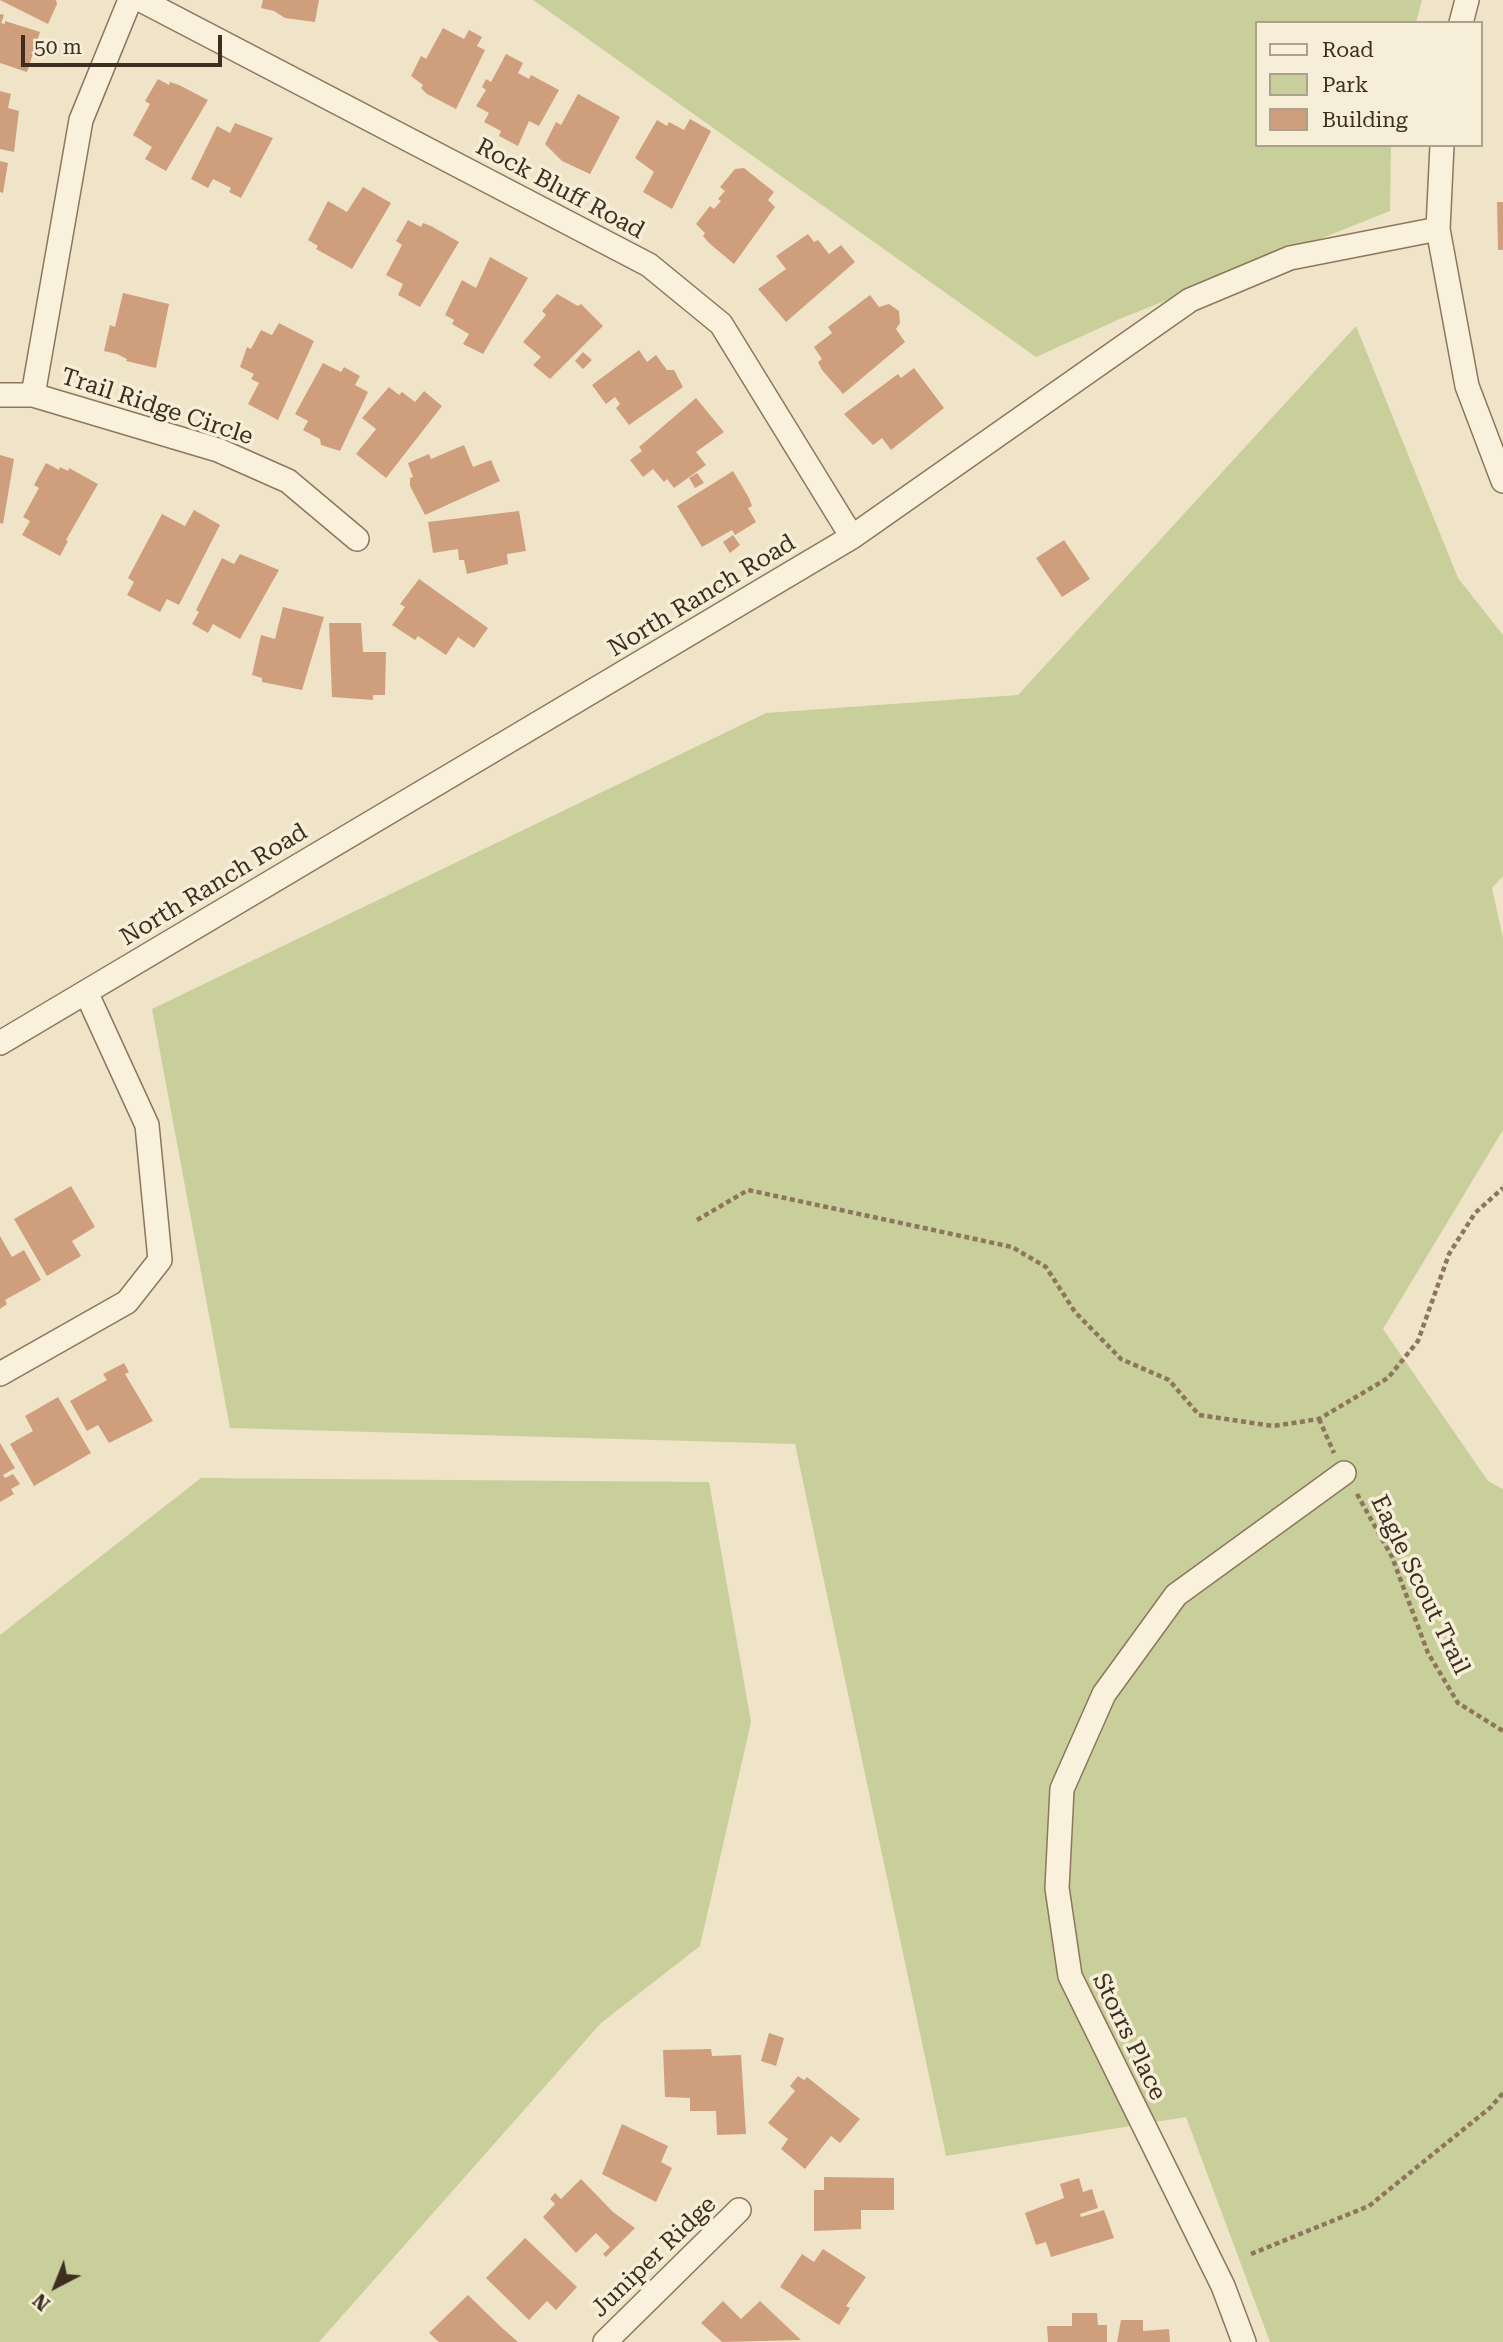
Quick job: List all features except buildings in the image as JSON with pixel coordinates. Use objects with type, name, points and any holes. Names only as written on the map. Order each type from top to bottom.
[{"type":"street","points":[[33,395],[81,120],[130,0]]},
{"type":"street","name":"Rock Bluff Road","points":[[141,0],[649,265],[721,324],[852,537]]},
{"type":"street","points":[[1462,21],[1467,0]]},
{"type":"street","points":[[1441,147],[1438,229],[1467,386],[1503,481]]},
{"type":"street","name":"North Ranch Road","points":[[0,1042],[852,537],[1190,300],[1290,258],[1438,229]]},
{"type":"street","name":"Trail Ridge Circle","points":[[0,395],[33,395],[218,450],[289,481],[357,539]]},
{"type":"street","points":[[0,1374],[127,1302],[160,1260],[147,1125],[86,992]]},
{"type":"street","name":"Storrs Place","points":[[1244,2342],[1223,2286],[1070,1976],[1058,1888],[1062,1789],[1104,1694],[1176,1595],[1344,1473]]},
{"type":"street","name":"Juniper Ridge","points":[[605,2342],[739,2210]]},
{"type":"path","points":[[697,1220],[748,1190],[1012,1247],[1046,1267],[1075,1312],[1121,1359],[1169,1380],[1199,1415],[1273,1426],[1319,1419],[1388,1377],[1418,1341],[1449,1254],[1475,1213],[1503,1188]]},
{"type":"path","name":"Eagle Scout Trail","points":[[1319,1419],[1344,1473],[1387,1547],[1428,1653],[1458,1703],[1503,1731]]},
{"type":"path","points":[[1251,2254],[1369,2206],[1491,2107],[1503,2093]]},
{"type":"green space","points":[[533,0],[1422,0],[1417,21],[1254,21],[1254,147],[1391,147],[1390,211],[1122,318],[1036,357]]},
{"type":"green space","points":[[1356,326],[1458,578],[1503,635],[1503,876],[1492,888],[1503,938],[1503,1130],[1383,1329],[1488,1481],[1503,1489],[1503,2342],[1270,2342],[1186,2117],[946,2156],[795,1444],[230,1428],[152,1009],[766,713],[1018,695]]},
{"type":"green space","points":[[201,1478],[709,1482],[751,1722],[700,1946],[601,2023],[319,2342],[0,2342],[0,1635]]}]
